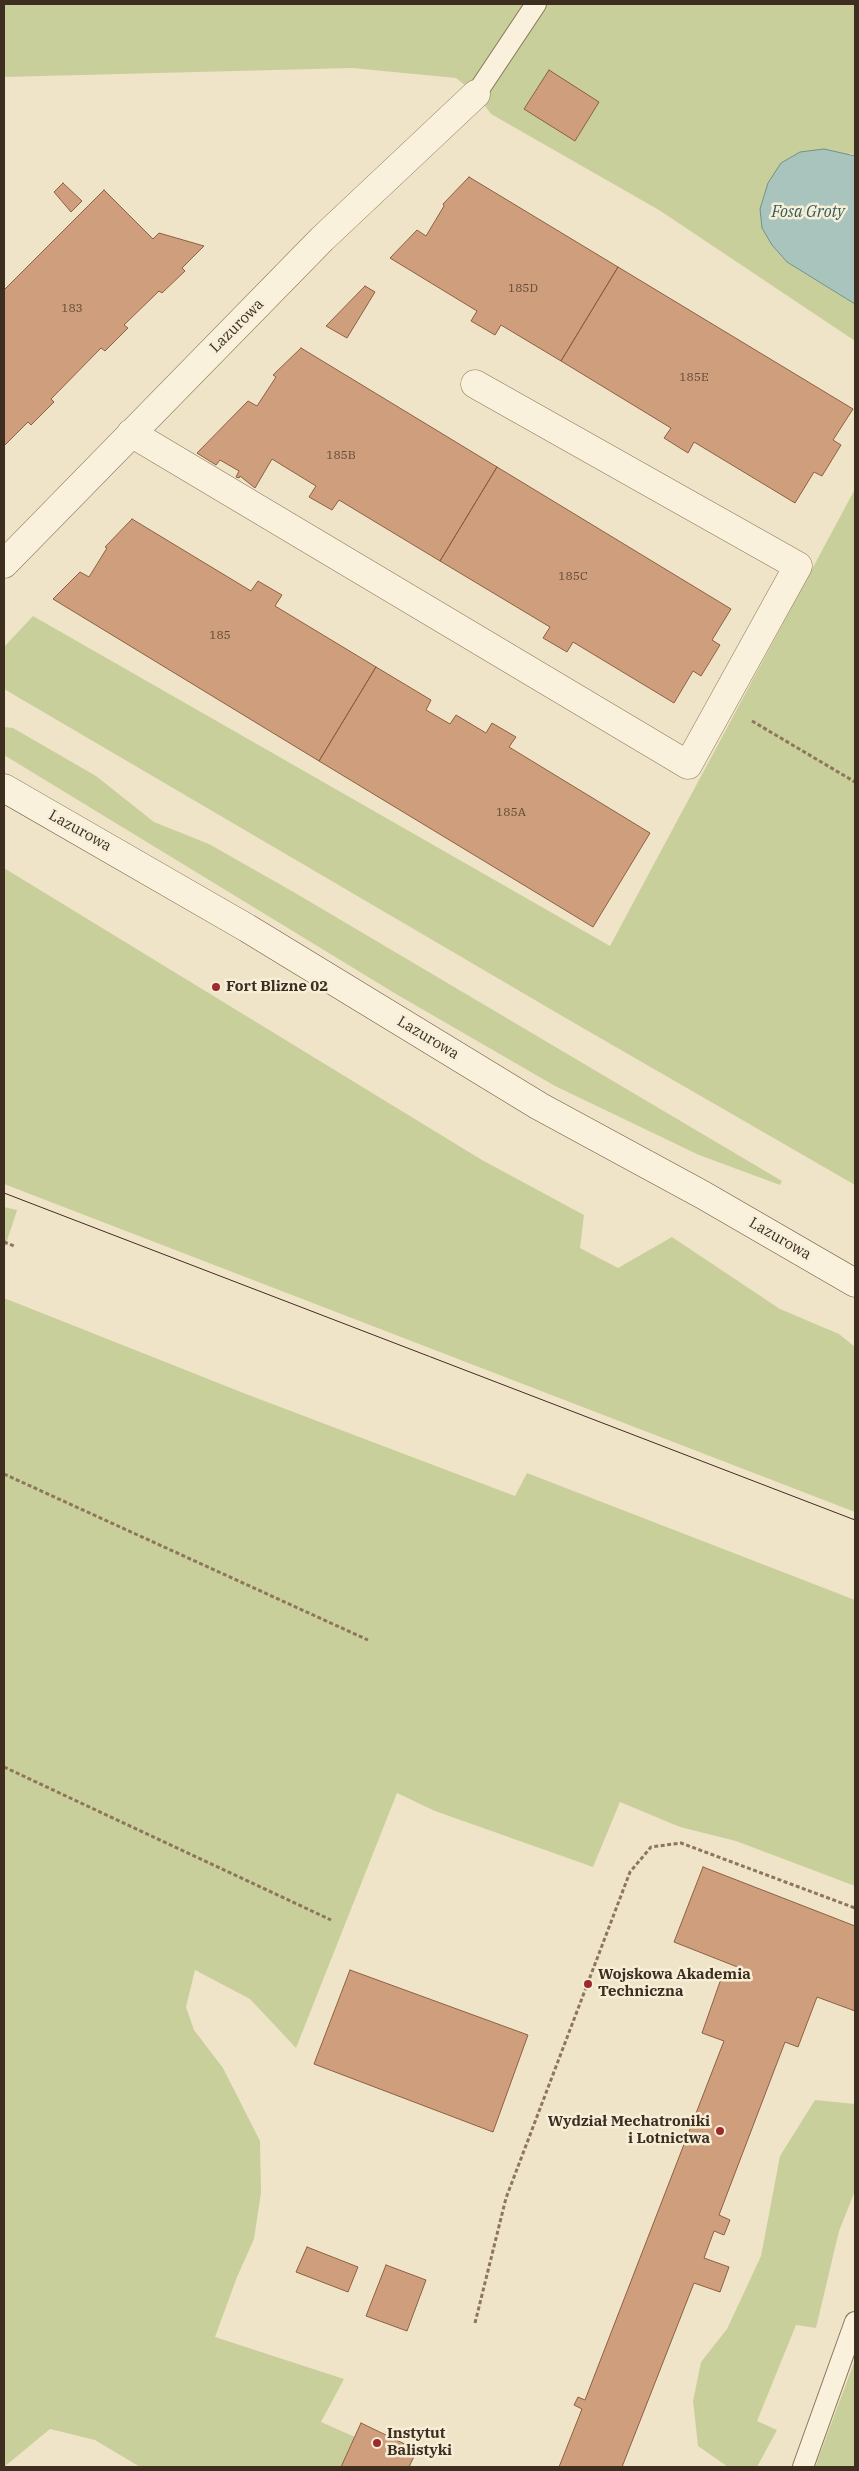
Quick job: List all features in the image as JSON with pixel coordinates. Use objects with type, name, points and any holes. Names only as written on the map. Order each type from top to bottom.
[{"type":"street","name":"Lazurowa","points":[[4,564],[322,239],[476,94]]},
{"type":"street","points":[[131,433],[688,765],[798,566],[475,384]]},
{"type":"street","name":"Lazurowa","points":[[4,788],[247,928],[539,1106],[703,1195],[855,1283]]},
{"type":"lane","points":[[476,94],[536,4]]},
{"type":"lane","points":[[802,2467],[855,2322]]},
{"type":"path","points":[[749,719],[855,782]]},
{"type":"path","points":[[4,1242],[14,1246]]},
{"type":"path","points":[[4,1474],[368,1640]]},
{"type":"path","points":[[4,1766],[331,1920]]},
{"type":"path","points":[[475,2323],[506,2198],[630,1872],[651,1847],[681,1844],[855,1908]]},
{"type":"green space","points":[[4,4],[855,4],[855,156],[850,153],[772,245],[787,262],[855,304],[855,341],[659,210],[491,114],[476,94],[456,78],[352,68],[4,77]]},
{"type":"green space","points":[[855,489],[855,1185],[4,689],[4,647],[33,616],[610,946]]},
{"type":"green space","points":[[4,727],[13,728],[96,776],[154,822],[209,844],[297,894],[782,1181],[780,1185],[699,1155],[555,1086],[396,994],[4,755]]},
{"type":"green space","points":[[4,868],[482,1160],[584,1215],[580,1248],[618,1268],[672,1237],[780,1309],[839,1334],[855,1347],[855,1512],[4,1184]]},
{"type":"green space","points":[[4,1207],[17,1210],[4,1250]]},
{"type":"green space","points":[[4,1298],[246,1394],[515,1496],[527,1473],[855,1600],[855,1886],[736,1841],[680,1827],[620,1802],[593,1867],[435,1811],[397,1793],[296,2048],[250,1999],[195,1970],[186,2007],[194,2030],[223,2068],[260,2141],[261,2193],[254,2239],[237,2277],[215,2337],[344,2379],[321,2422],[355,2437],[341,2467],[140,2467],[95,2440],[50,2429],[4,2467]]},
{"type":"green space","points":[[815,2100],[855,2104],[855,2191],[839,2231],[816,2328],[796,2325],[757,2421],[777,2430],[757,2467],[728,2467],[698,2446],[693,2401],[701,2362],[727,2329],[761,2256],[780,2156]]},
{"type":"green space","points":[[855,2360],[855,2467],[815,2467]]},
{"type":"water","name":"Fosa Groty","points":[[824,149],[855,156],[855,304],[787,262],[772,245],[762,228],[760,209],[768,183],[781,163],[800,152]]},
{"type":"building","points":[[549,70],[599,102],[575,141],[524,109]]},
{"type":"building","points":[[469,177],[618,267],[561,361],[501,325],[495,335],[471,321],[477,311],[390,258],[417,230],[426,236],[444,206],[443,204]]},
{"type":"building","points":[[63,183],[82,201],[71,212],[54,192]]},
{"type":"building","points":[[104,190],[153,239],[159,233],[204,246],[182,268],[185,271],[162,293],[159,291],[124,325],[128,328],[105,351],[101,348],[51,399],[54,402],[31,425],[28,422],[4,446],[4,290]]},
{"type":"building","points":[[618,267],[853,409],[833,440],[841,445],[822,476],[814,472],[795,503],[694,442],[688,453],[664,438],[671,428],[561,361]]},
{"type":"building","points":[[365,286],[375,292],[347,338],[326,326]]},
{"type":"building","points":[[301,348],[497,467],[440,561],[339,500],[332,510],[309,497],[316,486],[272,459],[255,488],[240,476],[239,478],[236,477],[239,471],[220,460],[216,465],[197,453],[248,401],[257,406],[276,377],[273,375]]},
{"type":"building","points":[[497,467],[731,609],[712,640],[720,645],[701,676],[693,671],[674,703],[573,642],[567,652],[543,638],[550,627],[440,561]]},
{"type":"building","points":[[132,519],[251,591],[258,581],[282,595],[275,606],[376,667],[319,761],[53,599],[80,572],[89,577],[107,548],[105,547]]},
{"type":"building","points":[[376,667],[431,700],[426,710],[450,724],[456,715],[486,733],[492,723],[516,737],[509,747],[650,833],[593,927],[319,761]]},
{"type":"building","name":"Wydział Mechatroniki i Lotnictwa","points":[[703,1867],[855,1926],[855,2011],[817,1997],[798,2047],[785,2042],[719,2215],[730,2220],[724,2235],[714,2231],[704,2258],[729,2267],[720,2292],[694,2283],[622,2467],[559,2467],[582,2409],[574,2405],[578,2397],[585,2400],[724,2041],[702,2033],[722,1976],[735,1981],[740,1968],[674,1942]]},
{"type":"building","points":[[350,1970],[528,2035],[493,2132],[314,2064]]},
{"type":"building","points":[[307,2247],[358,2267],[348,2292],[296,2272]]},
{"type":"building","points":[[386,2265],[426,2280],[407,2331],[366,2316]]},
{"type":"building","name":"Instytut Balistyki","points":[[361,2423],[417,2450],[409,2467],[341,2467]]},
{"type":"tram line","points":[[4,1193],[855,1520]]},
{"type":"place","name":"Fort Blizne 02","points":[[216,987]]},
{"type":"place","name":"Wojskowa Akademia Techniczna","points":[[588,1984]]},
{"type":"place","name":"Wydział Mechatroniki i Lotnictwa","points":[[720,2131]]},
{"type":"place","name":"Instytut Balistyki","points":[[377,2443]]}]
